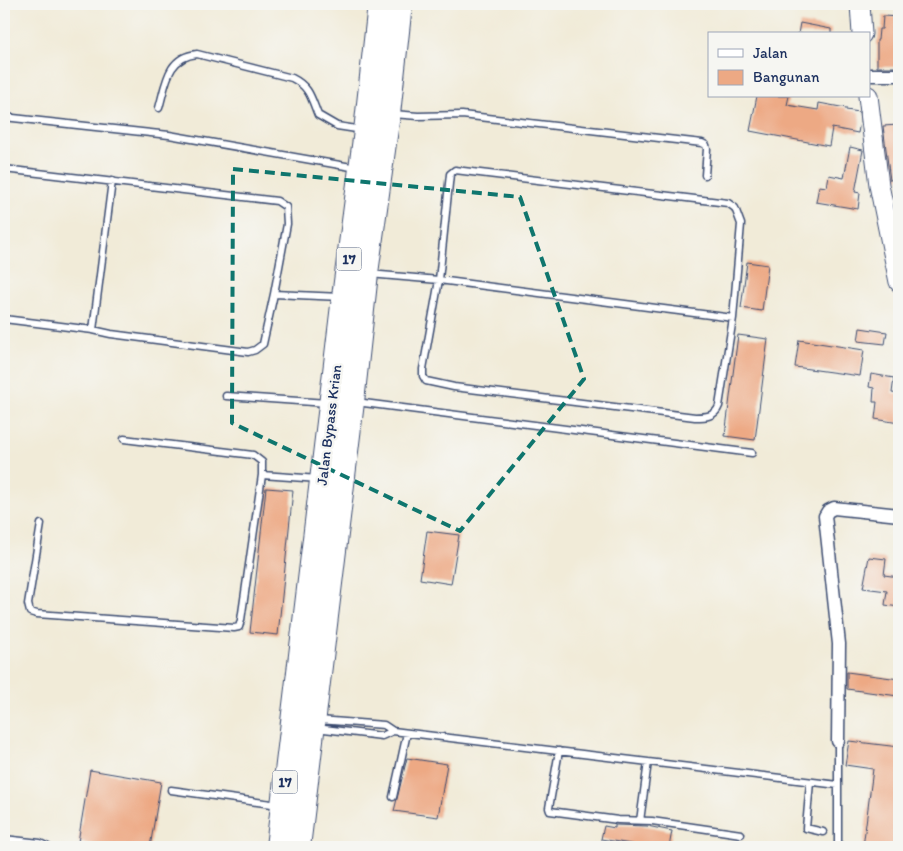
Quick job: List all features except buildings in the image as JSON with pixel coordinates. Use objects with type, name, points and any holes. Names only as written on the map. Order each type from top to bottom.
[{"type":"highway","name":"Jalan Bypass Krian","points":[[298,847],[303,722],[323,479],[342,403],[344,297],[366,131],[380,4]]},
{"type":"highway","name":"Jalan Bypass Krian","points":[[278,847],[283,805],[303,722],[342,403],[366,273],[388,114],[400,4]]},
{"type":"street","points":[[860,4],[862,32]]},
{"type":"street","points":[[870,76],[899,75]]},
{"type":"street","points":[[868,98],[879,185],[899,282]]},
{"type":"street","points":[[838,741],[839,644],[825,516],[828,511],[834,508],[899,514]]},
{"type":"lane","points":[[159,108],[171,69],[181,58],[198,54],[292,78],[302,84],[310,93],[318,115],[337,126],[366,131]]},
{"type":"lane","points":[[388,114],[418,116],[462,115],[702,143],[706,144],[707,149],[705,175]]},
{"type":"lane","points":[[4,117],[169,135],[361,169]]},
{"type":"lane","points":[[4,169],[260,198],[278,201],[286,207],[287,213],[287,224],[263,344],[255,350],[248,352],[4,319]]},
{"type":"lane","points":[[455,170],[728,203],[735,208],[741,224],[733,318],[718,406],[715,413],[711,416],[695,417],[454,387],[429,382],[423,376],[439,280],[450,174],[455,170]]},
{"type":"lane","points":[[93,330],[112,181]]},
{"type":"lane","points":[[366,273],[439,280],[733,318]]},
{"type":"lane","points":[[274,294],[344,297]]},
{"type":"lane","points":[[226,396],[342,403],[752,452]]},
{"type":"lane","points":[[41,524],[28,604],[30,612],[238,627],[241,620],[262,475],[262,462],[253,455],[124,439]]},
{"type":"lane","points":[[262,475],[323,479]]},
{"type":"lane","points":[[303,722],[384,725],[393,731]]},
{"type":"lane","points":[[303,722],[382,736],[393,731],[407,732],[838,785]]},
{"type":"lane","points":[[394,796],[407,732]]},
{"type":"lane","points":[[838,741],[838,847]]},
{"type":"lane","points":[[559,751],[550,811],[652,821],[741,834]]},
{"type":"lane","points":[[640,821],[648,762]]},
{"type":"lane","points":[[810,782],[806,828],[823,832]]},
{"type":"lane","points":[[172,790],[283,805]]},
{"type":"lane","points":[[4,838],[40,842],[48,847]]},
{"type":"highlighted area","points":[[233,169],[520,197],[584,379],[460,531],[232,423]]}]
